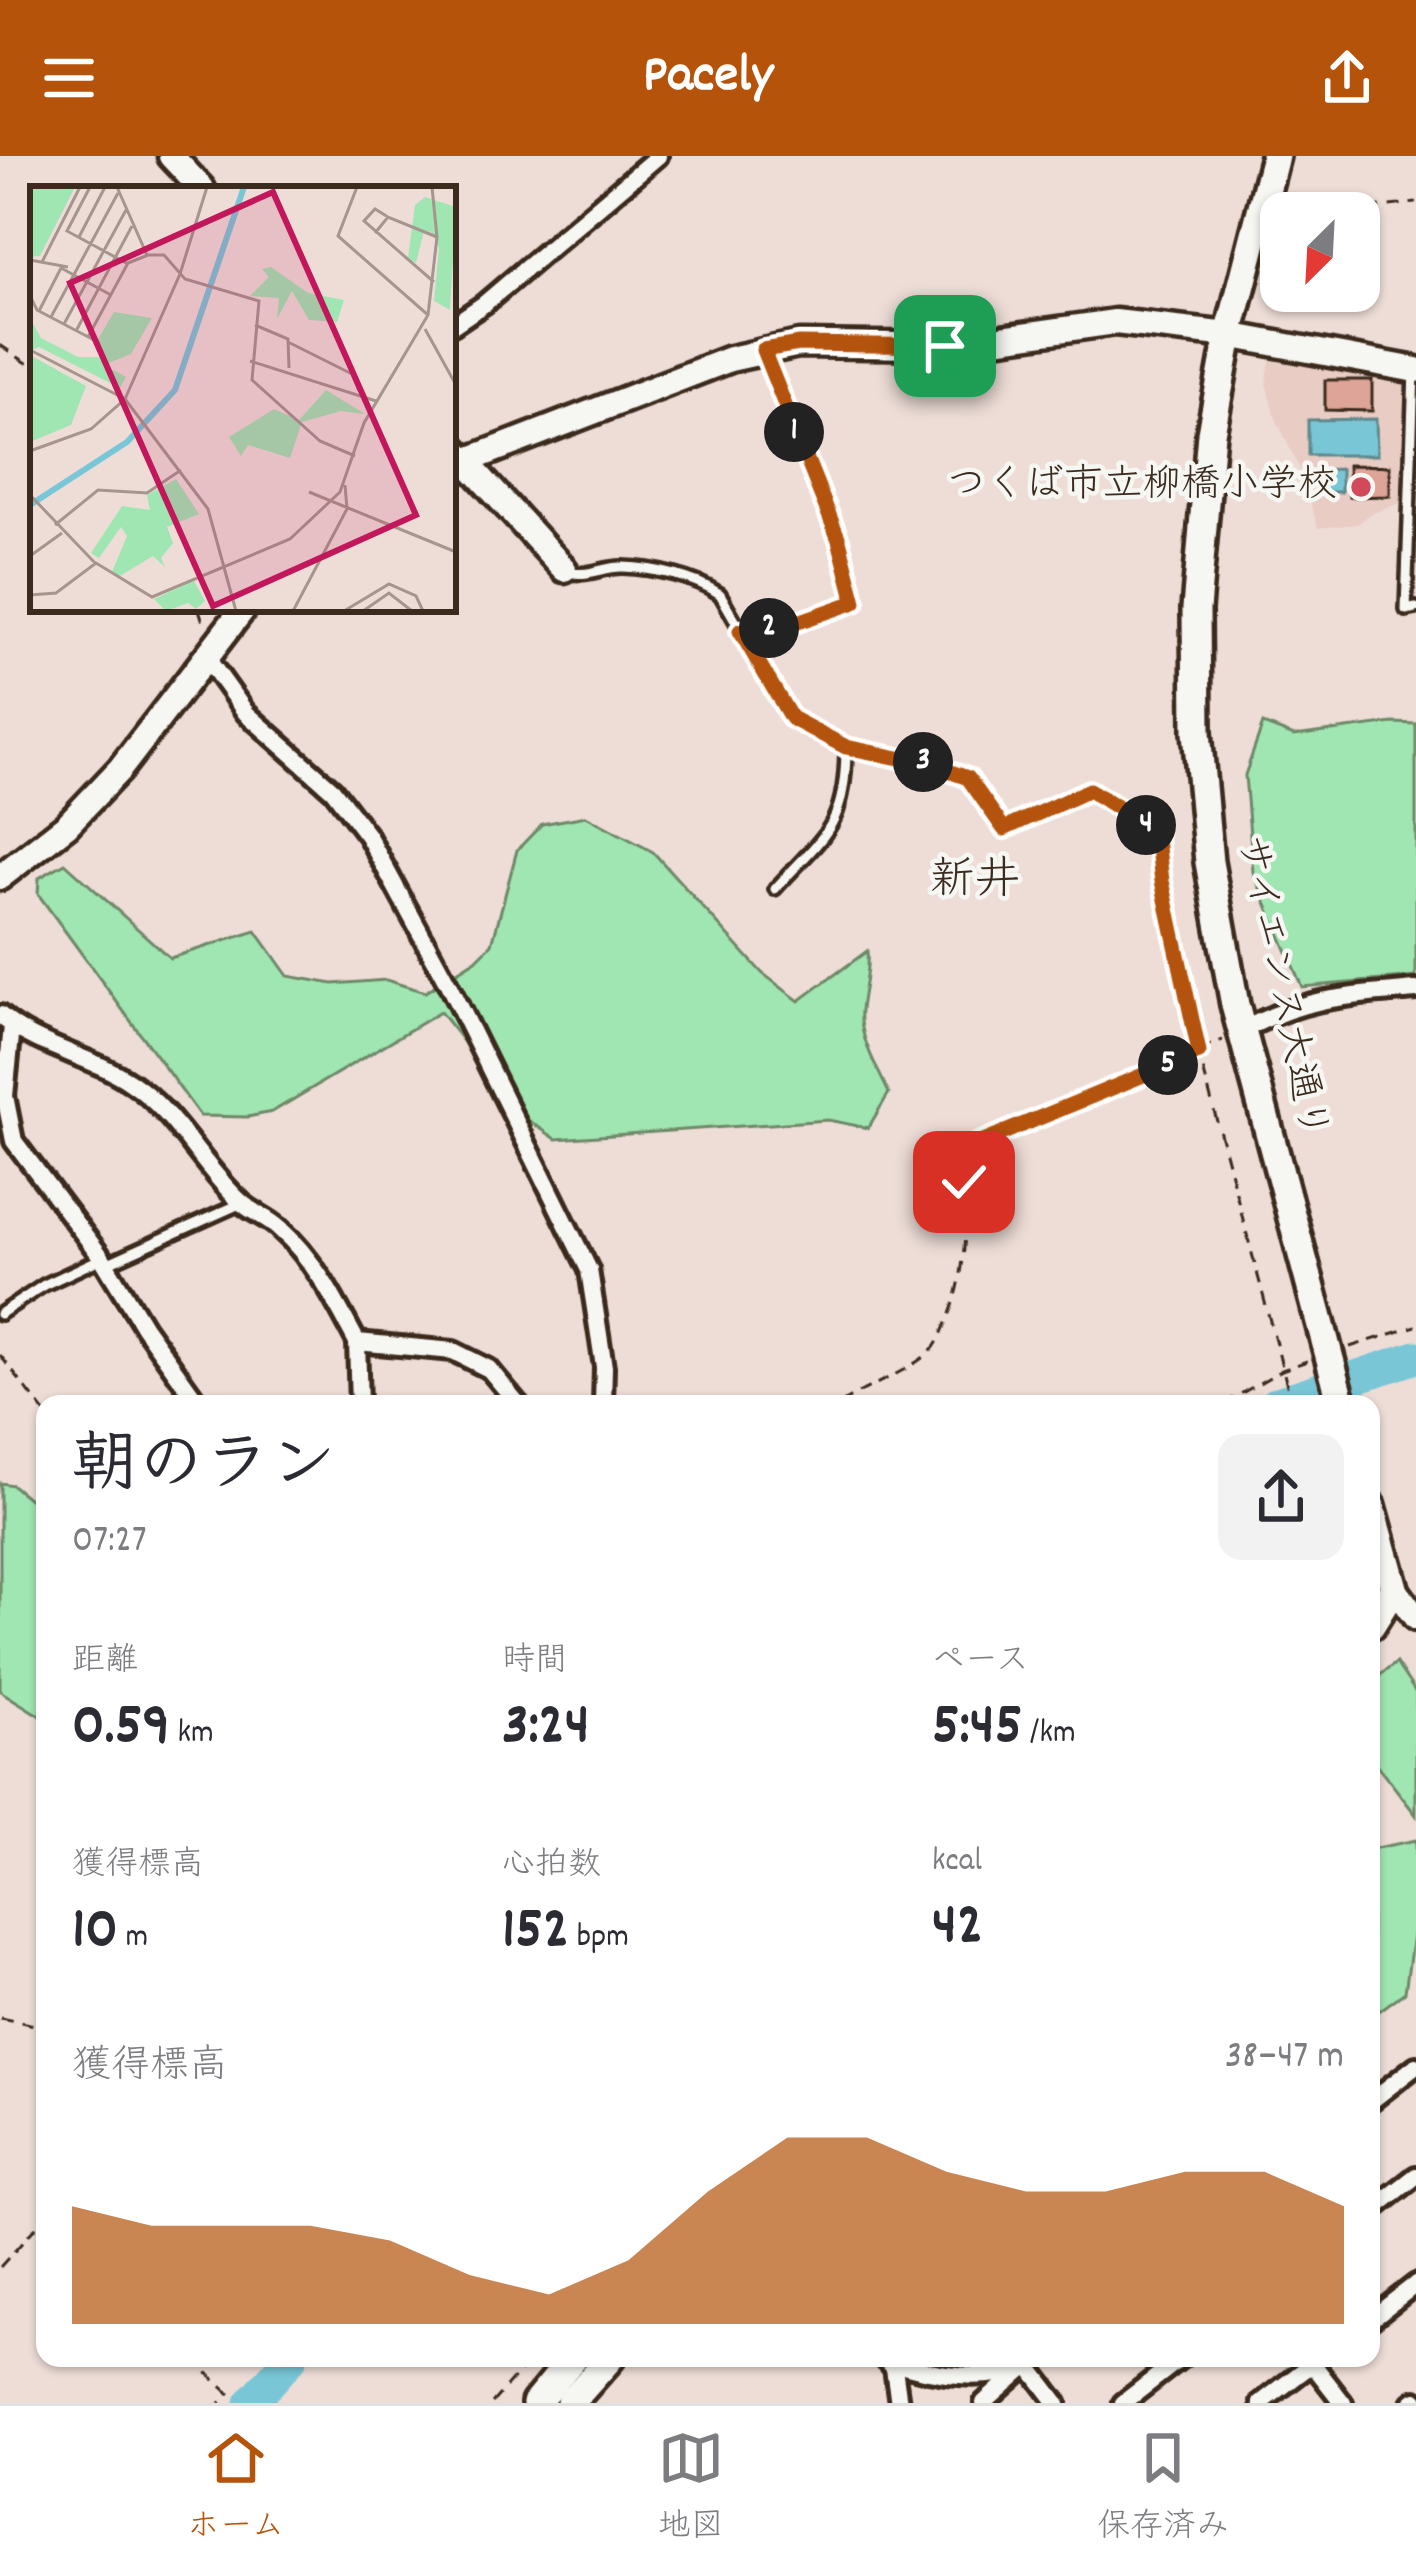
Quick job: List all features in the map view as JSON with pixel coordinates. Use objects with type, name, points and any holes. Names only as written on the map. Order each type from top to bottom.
[{"type":"main road","name":"サイエンス大通り","points":[[1275,156],[1229,335],[1201,520],[1196,676],[1209,862],[1241,1031],[1339,1395]]},
{"type":"main road","points":[[1380,1538],[1394,1589]]},
{"type":"main road","points":[[536,2403],[566,2367]]},
{"type":"main road","points":[[570,2403],[602,2367]]},
{"type":"street","points":[[171,156],[199,186]]},
{"type":"street","points":[[456,323],[658,156]]},
{"type":"street","points":[[564,569],[457,458],[763,350],[799,344],[945,346],[1115,322],[1229,335],[1415,370]]},
{"type":"street","points":[[0,877],[67,825],[120,769],[241,612]]},
{"type":"street","points":[[206,657],[246,713],[333,790],[368,836],[428,947],[590,1270],[604,1395]]},
{"type":"street","points":[[1241,1031],[1317,998],[1416,990]]},
{"type":"street","points":[[193,1395],[104,1261],[14,1141],[5,1096],[6,1021],[94,1060],[134,1084],[182,1129],[242,1203],[299,1247],[324,1280],[357,1342],[359,1395]]},
{"type":"street","points":[[357,1342],[453,1351],[489,1369],[511,1395]]},
{"type":"street","points":[[1394,1589],[1416,1618]]},
{"type":"street","points":[[1380,2094],[1416,2066]]},
{"type":"street","points":[[1380,2204],[1416,2176]]},
{"type":"street","points":[[1380,2312],[1416,2284]]},
{"type":"street","points":[[893,2367],[899,2403]]},
{"type":"street","points":[[911,2367],[926,2372],[990,2367]]},
{"type":"street","points":[[985,2403],[1026,2367]]},
{"type":"street","points":[[1031,2367],[1057,2403]]},
{"type":"street","points":[[1123,2403],[1169,2367]]},
{"type":"street","points":[[1262,2403],[1305,2367]]},
{"type":"street","points":[[1318,2367],[1343,2403]]},
{"type":"lane","points":[[1415,370],[1406,610],[1416,608]]},
{"type":"lane","points":[[564,569],[574,575],[620,567],[706,585],[719,594],[791,718],[846,747],[846,781],[837,820],[775,889]]},
{"type":"lane","points":[[740,631],[798,622],[855,602]]},
{"type":"lane","points":[[0,1314],[44,1285],[242,1203]]},
{"type":"path","points":[[1380,207],[1416,203]]},
{"type":"path","points":[[0,345],[30,366]]},
{"type":"path","points":[[763,350],[839,540],[855,602]]},
{"type":"path","points":[[25,363],[30,371]]},
{"type":"path","points":[[846,747],[928,764],[968,778],[1004,829],[1089,790],[1156,831],[1162,881],[1199,1052],[1289,1395]]},
{"type":"path","points":[[857,1395],[934,1349],[958,1296],[966,1261],[964,1182],[969,1147],[1199,1052]]},
{"type":"path","points":[[1239,1395],[1282,1370],[1329,1362],[1416,1326]]},
{"type":"path","points":[[0,1355],[36,1401]]},
{"type":"path","points":[[0,2018],[36,2025]]},
{"type":"path","points":[[0,2266],[36,2228]]},
{"type":"path","points":[[201,2367],[229,2393],[220,2403]]},
{"type":"path","points":[[492,2403],[524,2367]]},
{"type":"shaded area","name":"つくば市立柳橋小学校","points":[[1271,356],[1416,388],[1416,603],[1409,598],[1413,503],[1368,515],[1358,524],[1318,528],[1301,472],[1274,414],[1266,383]]},
{"type":"green space","points":[[1263,724],[1294,736],[1416,724],[1416,977],[1302,987],[1253,872],[1245,775]]},
{"type":"green space","points":[[586,816],[653,852],[762,973],[799,1001],[867,951],[861,1020],[889,1093],[868,1128],[828,1120],[556,1139],[522,1116],[440,1012],[272,1112],[248,1117],[200,1116],[38,894],[39,878],[65,863],[170,958],[256,931],[288,976],[333,984],[386,980],[425,992],[476,960],[492,944],[517,850],[542,824]]},
{"type":"green space","points":[[0,1483],[12,1485],[36,1505],[36,1713],[0,1691]]},
{"type":"green space","points":[[1396,1663],[1416,1693],[1416,1815],[1380,1769],[1380,1675]]},
{"type":"green space","points":[[1416,1840],[1416,1912],[1405,1992],[1380,2010],[1380,1847]]},
{"type":"water","points":[[1376,419],[1377,455],[1308,455],[1308,420]]},
{"type":"water","points":[[1341,469],[1341,492],[1316,492],[1316,470]]},
{"type":"building","points":[[1325,380],[1372,380],[1372,411],[1325,410]]},
{"type":"building","points":[[1348,465],[1390,466],[1390,496],[1349,497]]},
{"type":"waterway","points":[[1302,1395],[1416,1357]]},
{"type":"waterway","points":[[251,2403],[283,2367]]},
{"type":"place","name":"つくば市立柳橋小学校","points":[[1361,487]]},
{"type":"district","name":"新井","points":[[975,883]]},
{"type":"route","points":[[945,346],[799,344],[763,350],[839,540],[855,602],[798,622],[740,631],[791,718],[846,747],[928,764],[968,778],[1004,829],[1089,790],[1156,831],[1162,881],[1199,1052],[969,1147],[964,1182]]}]
